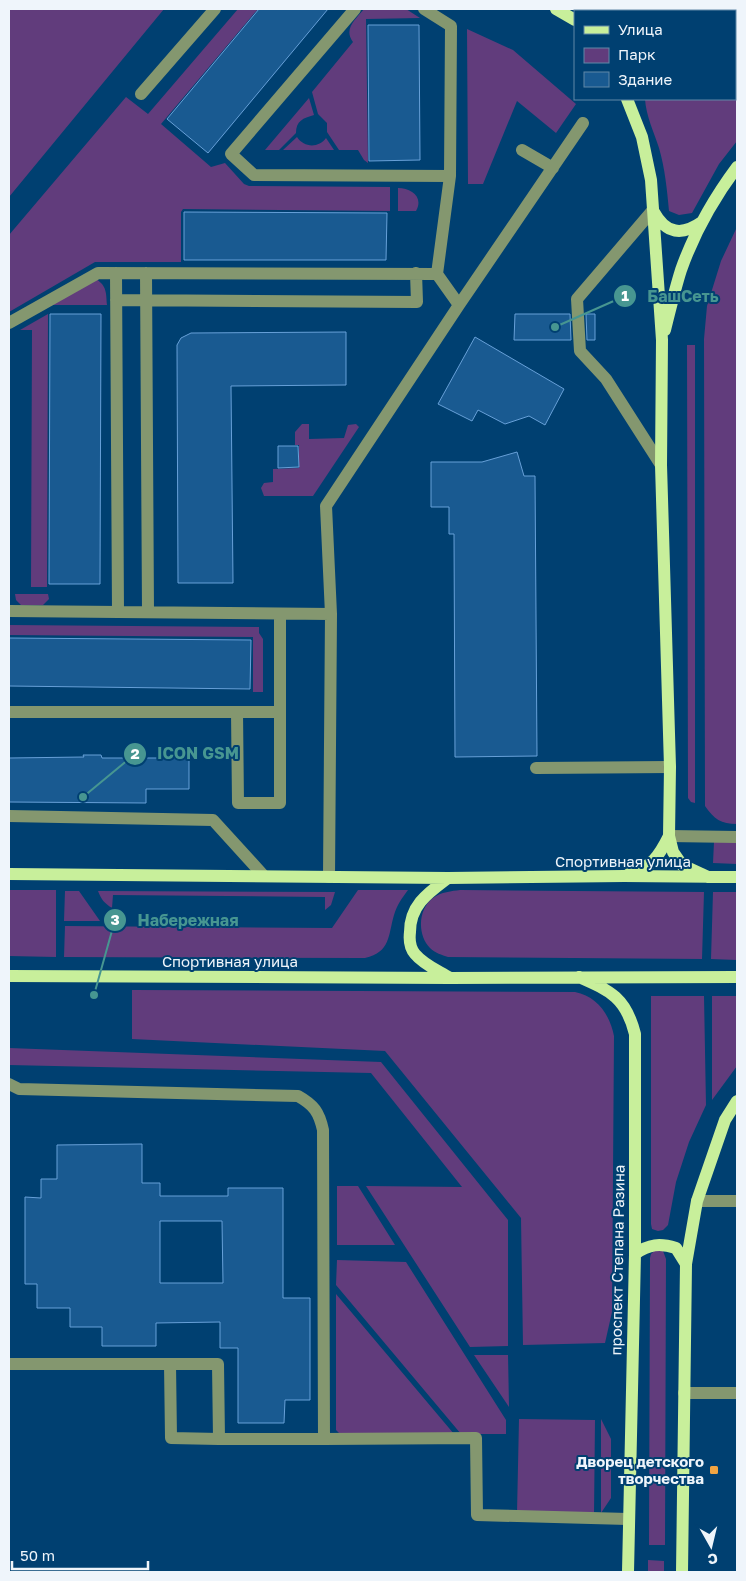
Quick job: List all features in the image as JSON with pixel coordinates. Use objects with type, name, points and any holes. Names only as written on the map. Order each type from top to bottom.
[{"type":"main road","points":[[556,9],[574,20]]},
{"type":"main road","points":[[627,100],[642,137],[650,180],[662,340],[661,465],[670,767],[669,836],[673,852],[682,864],[708,877]]},
{"type":"main road","points":[[662,340],[682,270],[702,222],[737,167]]},
{"type":"main road","points":[[653,210],[660,222],[667,228],[679,230],[692,229],[702,222]]},
{"type":"main road","points":[[624,876],[652,863],[661,852],[669,836]]},
{"type":"main road","name":"Спортивная улица","points":[[9,874],[329,878],[737,877]]},
{"type":"main road","points":[[448,878],[430,892],[417,906],[410,919],[410,946],[415,954],[426,964],[450,978]]},
{"type":"main road","name":"Спортивная улица","points":[[9,976],[737,977]]},
{"type":"main road","name":"проспект Степана Разина","points":[[578,977],[606,988],[618,999],[630,1016],[635,1034],[635,1254],[628,1572]]},
{"type":"main road","points":[[682,1572],[686,1264],[697,1201],[725,1120],[737,1101]]},
{"type":"main road","points":[[635,1254],[644,1248],[664,1244],[676,1248],[686,1264]]},
{"type":"street","points":[[141,94],[216,9]]},
{"type":"street","points":[[355,9],[231,154],[254,175],[450,176]]},
{"type":"street","points":[[424,9],[450,26],[450,176],[437,274],[459,305]]},
{"type":"street","points":[[329,878],[331,614],[326,506],[459,305],[583,123]]},
{"type":"street","points":[[522,150],[552,168]]},
{"type":"street","points":[[653,210],[577,299],[580,351],[606,379],[661,465]]},
{"type":"street","points":[[9,323],[98,273],[437,274]]},
{"type":"street","points":[[116,273],[118,612]]},
{"type":"street","points":[[146,273],[148,612]]},
{"type":"street","points":[[116,300],[417,302],[416,274]]},
{"type":"street","points":[[9,611],[331,614]]},
{"type":"street","points":[[237,712],[238,803],[280,803],[280,614]]},
{"type":"street","points":[[9,712],[280,712]]},
{"type":"street","points":[[536,768],[670,767]]},
{"type":"street","points":[[9,816],[213,820],[264,876]]},
{"type":"street","points":[[669,836],[737,837]]},
{"type":"street","points":[[9,1084],[19,1089],[298,1096],[311,1103],[320,1116],[323,1130],[324,1439]]},
{"type":"street","points":[[697,1201],[737,1201]]},
{"type":"street","points":[[9,1364],[218,1364],[219,1438]]},
{"type":"street","points":[[170,1364],[171,1438],[476,1438],[477,1515],[628,1518]]},
{"type":"street","points":[[684,1393],[737,1393]]},
{"type":"green space","points":[[9,9],[164,9],[9,197]]},
{"type":"green space","points":[[238,9],[258,9],[161,124],[211,167],[225,163],[244,184],[249,186],[390,187],[390,211],[183,209],[181,212],[181,262],[95,262],[9,312],[9,235],[126,97],[148,114]]},
{"type":"green space","points":[[364,9],[406,9],[420,18],[366,19],[368,163],[358,150],[339,150],[327,132],[327,123],[318,114],[312,92],[353,42],[349,33],[350,28],[354,20]]},
{"type":"green space","points":[[640,9],[737,9],[737,29],[736,10]]},
{"type":"green space","points":[[467,29],[513,50],[576,104],[556,133],[517,101],[483,184],[468,184]]},
{"type":"green space","points":[[737,87],[737,141],[719,164],[692,213],[679,215],[669,211],[663,164],[645,100],[736,100]]},
{"type":"green space","points":[[309,98],[314,115],[307,117],[299,123],[296,133],[279,150],[265,150]]},
{"type":"green space","points":[[297,137],[307,145],[320,144],[326,138],[334,150],[283,150]]},
{"type":"green space","points":[[398,188],[403,188],[415,194],[418,202],[416,211],[398,211]]},
{"type":"green space","points":[[737,227],[737,824],[718,820],[705,806],[704,339],[707,306],[721,261]]},
{"type":"green space","points":[[96,279],[104,287],[107,305],[52,305]]},
{"type":"green space","points":[[48,314],[47,587],[31,587],[32,330],[20,330]]},
{"type":"green space","points":[[687,345],[695,345],[695,803],[691,802],[688,798]]},
{"type":"green space","points":[[302,424],[309,424],[309,439],[344,438],[348,425],[356,424],[359,427],[313,496],[264,496],[261,488],[264,483],[273,482],[273,469],[299,468],[299,445],[295,445],[295,432]]},
{"type":"green space","points":[[15,594],[48,594],[49,599],[43,605],[21,605],[16,600]]},
{"type":"green space","points":[[9,625],[259,627],[259,633],[263,639],[263,692],[253,692],[253,637],[9,635]]},
{"type":"green space","points":[[714,842],[737,842],[737,864],[713,863]]},
{"type":"green space","points":[[9,890],[56,890],[56,957],[9,956]]},
{"type":"green space","points":[[358,890],[408,890],[394,915],[384,947],[380,952],[365,958],[64,957],[65,926],[332,928]]},
{"type":"green space","points":[[460,890],[704,892],[702,959],[448,957],[434,951],[426,943],[421,929],[422,915],[428,903],[436,896]]},
{"type":"green space","points":[[65,891],[79,891],[100,921],[64,921]]},
{"type":"green space","points":[[98,891],[335,892],[331,905],[325,910],[325,897],[113,895],[112,908],[103,901]]},
{"type":"green space","points":[[713,892],[737,892],[737,960],[711,959]]},
{"type":"green space","points":[[132,990],[575,992],[583,994],[596,1002],[606,1014],[614,1036],[612,1312],[605,1343],[523,1345],[521,1218],[385,1051],[132,1039]]},
{"type":"green space","points":[[651,996],[704,996],[706,1105],[689,1142],[676,1182],[668,1225],[663,1230],[658,1231],[652,1229],[651,1224]]},
{"type":"green space","points":[[712,996],[737,996],[737,1066],[712,1100]]},
{"type":"green space","points":[[9,1048],[381,1062],[508,1220],[508,1346],[470,1347],[366,1186],[462,1187],[371,1073],[9,1065]]},
{"type":"green space","points":[[337,1186],[358,1186],[395,1245],[337,1245]]},
{"type":"green space","points":[[654,1251],[663,1251],[666,1259],[665,1545],[649,1545],[650,1258]]},
{"type":"green space","points":[[337,1260],[406,1262],[506,1420],[506,1434],[461,1434],[336,1285]]},
{"type":"green space","points":[[336,1294],[454,1434],[340,1434],[336,1430]]},
{"type":"green space","points":[[474,1355],[508,1355],[509,1407]]},
{"type":"green space","points":[[519,1419],[595,1420],[594,1514],[517,1513]]},
{"type":"green space","points":[[601,1419],[611,1439],[611,1498],[601,1513]]},
{"type":"green space","points":[[648,1560],[664,1561],[664,1572],[648,1572]]},
{"type":"building","points":[[259,9],[328,9],[208,153],[167,119]]},
{"type":"building","points":[[368,25],[419,25],[420,160],[369,161]]},
{"type":"building","points":[[184,212],[387,213],[386,260],[184,260]]},
{"type":"building","points":[[50,314],[101,314],[100,584],[49,584]]},
{"type":"building","points":[[515,314],[570,314],[571,340],[514,340]]},
{"type":"building","points":[[586,314],[595,314],[595,340],[587,340]]},
{"type":"building","points":[[346,332],[346,385],[231,386],[233,583],[178,583],[177,345],[181,338],[191,333]]},
{"type":"building","points":[[475,337],[564,389],[545,425],[529,416],[505,424],[478,410],[472,421],[438,404]]},
{"type":"building","points":[[278,446],[298,446],[299,467],[278,468]]},
{"type":"building","points":[[517,452],[524,476],[535,476],[537,756],[455,757],[454,534],[449,534],[449,507],[431,507],[431,462],[482,462]]},
{"type":"building","points":[[9,638],[251,640],[250,689],[9,686]]},
{"type":"building","points":[[83,755],[101,755],[102,758],[189,758],[189,789],[146,789],[146,803],[9,802],[9,758],[84,757]]},
{"type":"building","points":[[142,1144],[142,1183],[160,1183],[160,1196],[228,1196],[228,1188],[283,1188],[283,1298],[310,1298],[310,1400],[285,1400],[284,1423],[238,1423],[238,1348],[220,1348],[220,1322],[156,1323],[156,1346],[102,1346],[102,1327],[70,1327],[70,1308],[37,1308],[37,1284],[25,1284],[25,1197],[41,1198],[41,1179],[57,1179],[57,1145]],"holes":[[[160,1221],[222,1221],[223,1283],[160,1283]]]},
{"type":"place","name":"БашСеть","points":[[555,327]]},
{"type":"place","name":"ICON GSM","points":[[83,797]]},
{"type":"place","name":"Набережная","points":[[94,995]]},
{"type":"place","name":"Дворец детского творчества","points":[[714,1470]]}]
